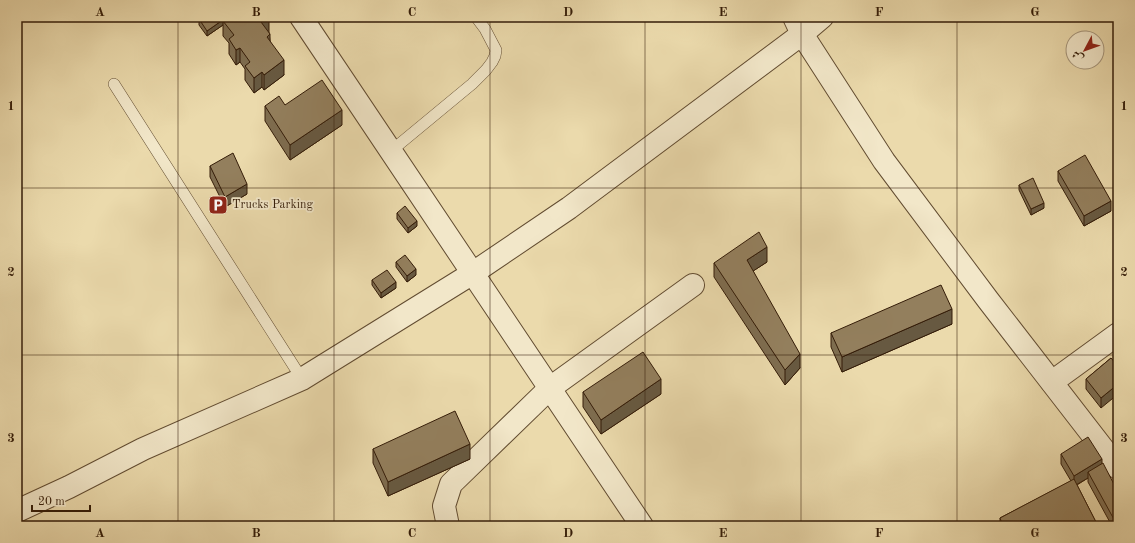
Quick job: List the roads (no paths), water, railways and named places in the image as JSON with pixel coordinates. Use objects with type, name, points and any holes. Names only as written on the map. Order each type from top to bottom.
[{"type":"street","points":[[301,17],[642,526]]},
{"type":"street","points":[[17,511],[69,487],[143,449],[302,379],[473,274],[569,208],[798,25],[822,17]]},
{"type":"street","points":[[798,25],[884,162],[988,300],[1118,468]]},
{"type":"street","points":[[448,526],[444,506],[451,484],[550,388],[693,285]]},
{"type":"street","points":[[1052,382],[1118,334]]},
{"type":"lane","points":[[391,151],[472,84],[492,62],[496,50],[485,29],[476,17]]},
{"type":"lane","points":[[114,84],[302,379]]},
{"type":"place","name":"Trucks Parking","points":[[218,205]]}]
